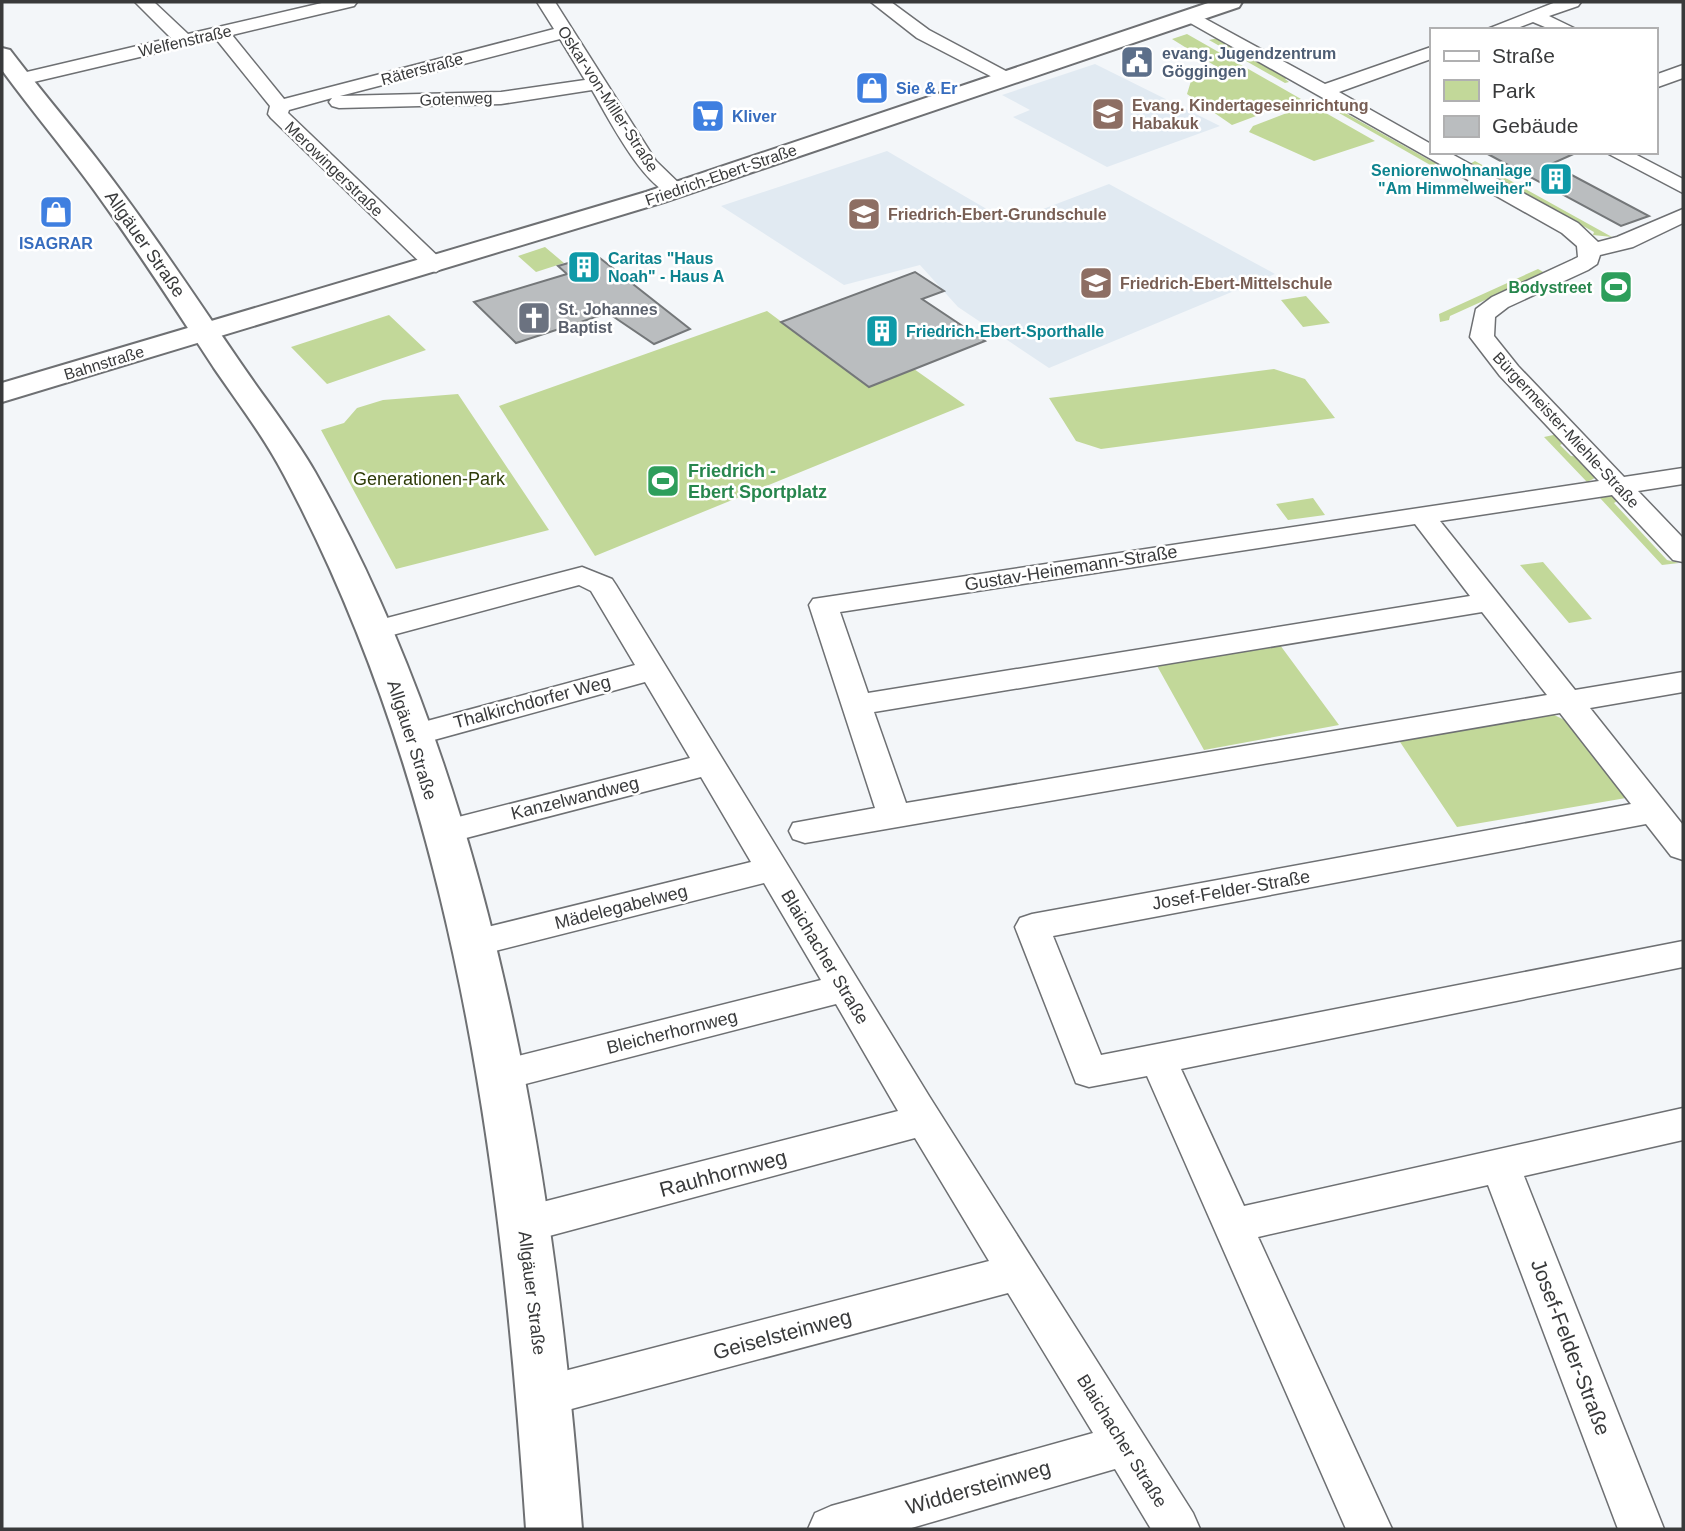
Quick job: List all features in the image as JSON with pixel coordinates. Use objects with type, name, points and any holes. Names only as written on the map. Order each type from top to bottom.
[{"type":"main road","name":"Friedrich-Ebert-Straße","points":[[205,333],[676,191],[1231,2]]},
{"type":"main road","name":"Allgäuer Straße","points":[[2,55],[129,219],[301,475],[338,548],[374,631],[443,831],[471,944],[498,1076],[523,1225],[545,1396],[554,1529]]},
{"type":"main road","name":"Bahnstraße","points":[[2,393],[205,333]]},
{"type":"street","points":[[144,2],[184,41]]},
{"type":"street","name":"Welfenstraße","points":[[21,79],[348,2]]},
{"type":"street","name":"Oskar-von-Miller-Straße","points":[[546,2],[648,164],[676,191]]},
{"type":"street","points":[[880,2],[923,34],[1009,78]]},
{"type":"street","points":[[1500,28],[1572,2]]},
{"type":"street","points":[[1191,16],[1430,151]]},
{"type":"street","points":[[1533,16],[1564,28]]},
{"type":"street","name":"Merowingerstraße","points":[[220,32],[280,106],[278,114],[436,265]]},
{"type":"street","name":"Räterstraße","points":[[280,106],[564,33]]},
{"type":"street","points":[[1324,91],[1429,56]]},
{"type":"street","points":[[1657,64],[1682,73]]},
{"type":"street","points":[[1657,81],[1682,73]]},
{"type":"street","name":"Gotenweg","points":[[317,97],[357,103],[481,98],[596,84]]},
{"type":"street","points":[[1436,154],[1570,228],[1583,238],[1590,251],[1625,242],[1683,215]]},
{"type":"street","points":[[1619,154],[1683,187]]},
{"type":"street","points":[[1453,164],[1476,155]]},
{"type":"street","name":"Bürgermeister-Miehle-Straße","points":[[1590,251],[1589,259],[1574,269],[1500,302],[1484,314],[1482,337],[1495,355],[1683,554]]},
{"type":"street","name":"Gustav-Heinemann-Straße","points":[[894,817],[823,606],[1683,476]]},
{"type":"street","points":[[1422,516],[1683,848]]},
{"type":"street","name":"Blaichacher Straße","points":[[374,631],[582,576],[602,584],[924,1120],[1177,1529]]},
{"type":"street","points":[[856,705],[1490,602]]},
{"type":"street","name":"Thalkirchdorfer Weg","points":[[412,735],[652,670]]},
{"type":"street","points":[[805,831],[1683,682]]},
{"type":"street","name":"Kanzelwandweg","points":[[443,831],[708,764]]},
{"type":"street","name":"Josef-Felder-Straße","points":[[1655,811],[1032,927],[1089,1072],[1683,954]]},
{"type":"street","name":"Mädelegabelweg","points":[[471,944],[772,869]]},
{"type":"street","name":"Bleicherhornweg","points":[[498,1076],[845,988]]},
{"type":"street","points":[[1158,1059],[1369,1529]]},
{"type":"street","name":"Rauhhornweg","points":[[523,1225],[924,1120]]},
{"type":"street","points":[[1231,1226],[1500,1165],[1682,1128]]},
{"type":"street","name":"Josef-Felder-Straße","points":[[1500,1165],[1641,1529]]},
{"type":"street","name":"Geiselsteinweg","points":[[545,1396],[1018,1272]]},
{"type":"street","name":"Widdersteinweg","points":[[831,1529],[1124,1445]]},
{"type":"shaded area","name":"Evang. Kindertageseinrichtung Habakuk","points":[[1095,64],[1220,126],[1107,167],[1013,117],[1030,110],[1002,95]]},
{"type":"shaded area","name":"Friedrich-Ebert-Mittelschule","points":[[887,151],[1009,222],[1109,184],[1275,274],[1049,368],[958,307],[920,265],[844,285],[721,206]]},
{"type":"green space","points":[[1187,34],[1301,99],[1232,125],[1187,94],[1191,81],[1217,67],[1172,39]]},
{"type":"green space","points":[[1218,38],[1289,78],[1285,79],[1289,82],[1285,83],[1209,40]]},
{"type":"green space","points":[[1329,100],[1334,103],[1331,105],[1431,161],[1439,162],[1432,166],[1318,101]]},
{"type":"green space","points":[[1310,104],[1375,141],[1314,161],[1249,132],[1253,126]]},
{"type":"green space","points":[[1475,161],[1612,237],[1593,235],[1594,232],[1521,194],[1522,191],[1468,165]]},
{"type":"green space","points":[[545,247],[564,263],[536,272],[518,256]]},
{"type":"green space","points":[[1538,269],[1545,273],[1440,322],[1439,314]]},
{"type":"green space","points":[[1306,296],[1330,323],[1303,327],[1281,300]]},
{"type":"green space","name":"Friedrich - Ebert Sportplatz","points":[[767,311],[869,387],[914,369],[965,405],[595,556],[499,406]]},
{"type":"green space","points":[[389,315],[426,350],[327,384],[291,347]]},
{"type":"green space","points":[[1274,369],[1305,379],[1335,418],[1101,449],[1076,441],[1049,398]]},
{"type":"green space","name":"Generationen-Park","points":[[458,394],[549,530],[396,569],[321,430],[344,423],[357,408],[383,400]]},
{"type":"green space","points":[[1558,434],[1566,442],[1560,445],[1571,456],[1579,457],[1597,477],[1587,482],[1544,437]]},
{"type":"green space","points":[[1615,495],[1619,500],[1614,503],[1667,560],[1679,563],[1662,565],[1600,498]]},
{"type":"green space","points":[[1313,498],[1325,515],[1288,520],[1276,504]]},
{"type":"green space","points":[[1543,562],[1592,619],[1569,623],[1520,565]]},
{"type":"green space","points":[[1280,645],[1339,725],[1204,750],[1156,664]]},
{"type":"green space","points":[[1552,714],[1573,724],[1625,788],[1626,798],[1457,827],[1398,739]]},
{"type":"building","name":"Seniorenwohnanlage \"Am Himmelweiher\"","points":[[1488,154],[1574,154],[1551,164],[1649,216],[1621,226]]},
{"type":"building","points":[[596,255],[690,329],[654,344],[608,313],[516,343],[474,302],[567,274],[558,266]]},
{"type":"building","name":"Friedrich-Ebert-Sporthalle","points":[[915,272],[944,291],[922,299],[985,341],[869,387],[781,322]]},
{"type":"place","name":"evang. Jugendzentrum Göggingen","points":[[1137,62]]},
{"type":"place","name":"Sie & Er","points":[[872,88]]},
{"type":"place","name":"Evang. Kindertageseinrichtung Habakuk","points":[[1108,114]]},
{"type":"place","name":"Kliver","points":[[708,116]]},
{"type":"place","name":"Seniorenwohnanlage \"Am Himmelweiher\"","points":[[1556,179]]},
{"type":"place","name":"ISAGRAR","points":[[56,212]]},
{"type":"place","name":"Friedrich-Ebert-Grundschule","points":[[864,214]]},
{"type":"place","name":"Caritas \"Haus Noah\" - Haus A","points":[[584,267]]},
{"type":"place","name":"Friedrich-Ebert-Mittelschule","points":[[1096,283]]},
{"type":"place","name":"Bodystreet","points":[[1616,287]]},
{"type":"place","name":"St. Johannes Baptist","points":[[534,318]]},
{"type":"place","name":"Friedrich-Ebert-Sporthalle","points":[[882,331]]},
{"type":"place","name":"Friedrich - Ebert Sportplatz","points":[[663,481]]}]
